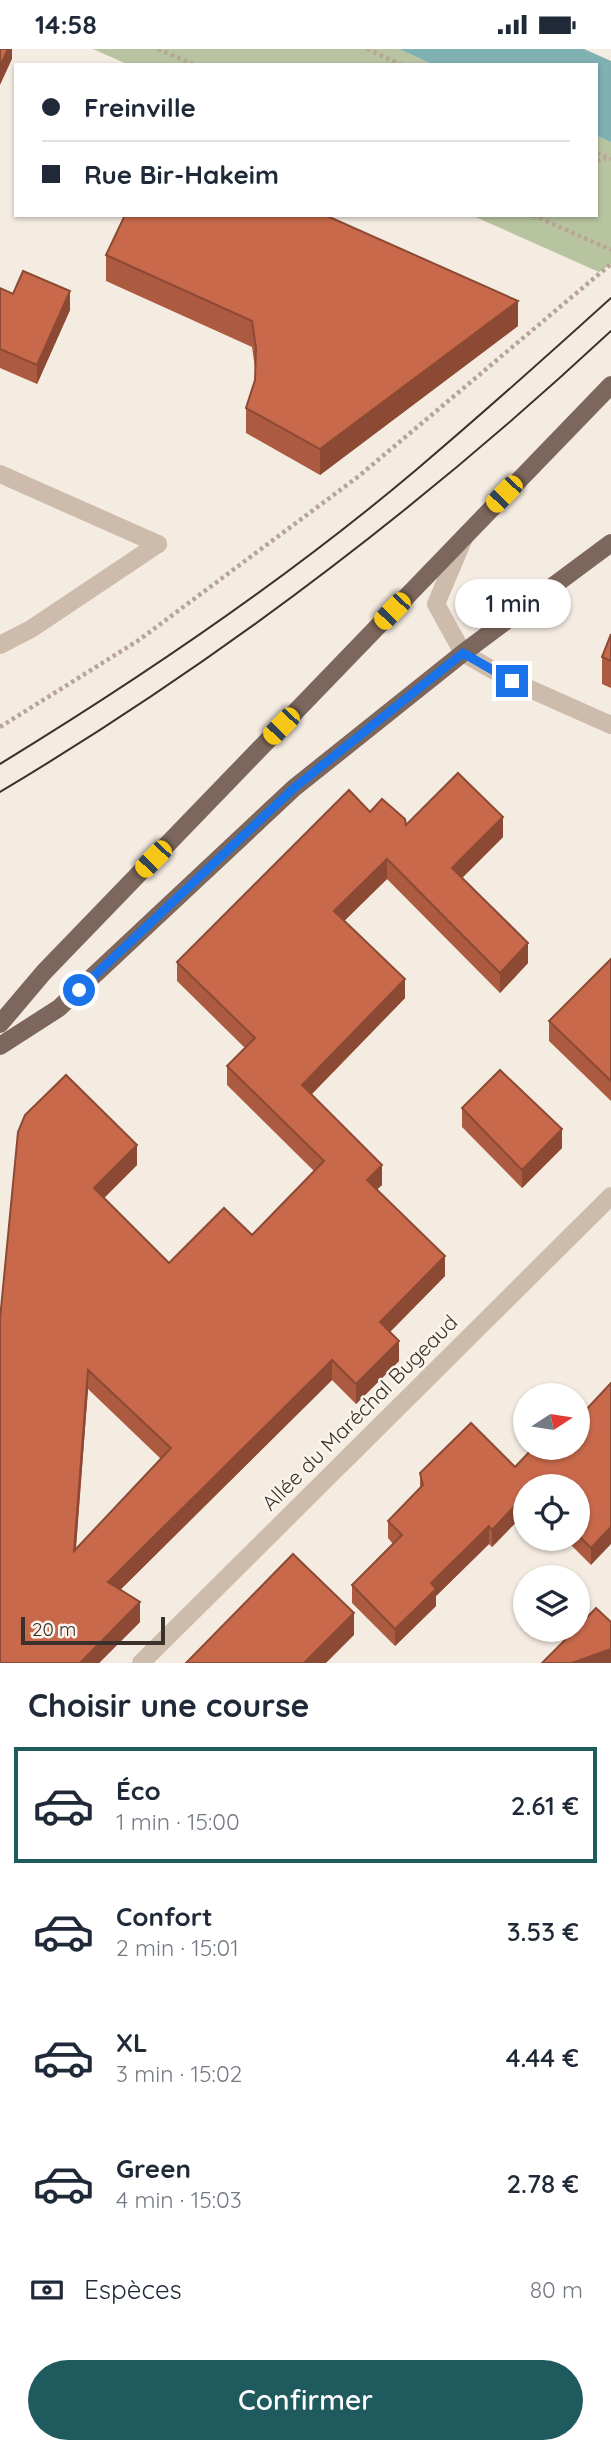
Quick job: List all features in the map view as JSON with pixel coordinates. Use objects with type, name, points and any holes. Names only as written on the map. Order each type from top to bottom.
[{"type":"main road","points":[[0,1024],[53,962],[611,386]]},
{"type":"main road","points":[[0,1046],[59,1008],[294,788],[463,653],[611,543]]},
{"type":"street","points":[[0,474],[158,544],[31,629],[0,645]]},
{"type":"street","points":[[466,535],[436,604],[463,653],[512,681],[611,725]]},
{"type":"street","name":"Allée du Maréchal Bugeaud","points":[[141,1663],[611,1196]]},
{"type":"path","points":[[158,49],[190,63]]},
{"type":"path","points":[[367,49],[398,63]]},
{"type":"path","points":[[537,217],[611,250]]},
{"type":"path","points":[[0,727],[139,640],[359,476],[611,264]]},
{"type":"green space","points":[[93,49],[399,49],[430,63],[124,63]]},
{"type":"green space","points":[[598,136],[611,142],[611,264],[599,272],[475,217],[598,217]]},
{"type":"water","points":[[399,49],[584,49],[611,61],[611,142],[598,136],[598,63],[430,63]]},
{"type":"building","points":[[0,49],[8,49],[0,66]]},
{"type":"building","points":[[124,217],[329,217],[518,301],[320,449],[246,408],[255,380],[256,348],[252,321],[106,255]]},
{"type":"building","points":[[23,271],[70,291],[37,365],[0,349],[0,288],[13,294]]},
{"type":"building","points":[[611,634],[611,661],[602,657]]},
{"type":"building","points":[[458,773],[503,817],[452,868],[528,943],[500,973],[387,859],[334,911],[405,979],[302,1085],[382,1165],[367,1180],[445,1256],[380,1322],[399,1341],[356,1384],[332,1360],[108,1582],[140,1602],[80,1663],[0,1663],[0,1319],[18,1132],[25,1115],[66,1075],[137,1145],[94,1188],[169,1263],[224,1208],[252,1235],[324,1161],[227,1066],[255,1038],[177,962],[349,790],[370,812],[382,799],[405,819],[406,825]],"holes":[[[88,1370],[171,1448],[74,1551]]]},
{"type":"building","points":[[611,959],[611,1081],[549,1021]]},
{"type":"building","points":[[500,1070],[562,1129],[522,1170],[462,1108]]},
{"type":"building","points":[[611,1383],[611,1527],[591,1548],[590,1474],[513,1474],[513,1508],[492,1530],[489,1526],[431,1583],[436,1589],[395,1629],[352,1585],[402,1535],[388,1521],[423,1485],[420,1473],[471,1423],[515,1467],[522,1460],[590,1460],[590,1406]]},
{"type":"building","points":[[293,1554],[354,1613],[304,1663],[186,1663]]},
{"type":"building","points":[[596,1608],[611,1622],[611,1649],[572,1663],[542,1663],[563,1642],[590,1642],[590,1614]]},
{"type":"tram line","points":[[0,764],[161,661],[317,550],[441,449],[611,298]]},
{"type":"tram line","points":[[0,792],[162,689],[318,578],[467,458],[611,331]]},
{"type":"route","points":[[79,990],[294,788],[463,653],[512,681]]}]
